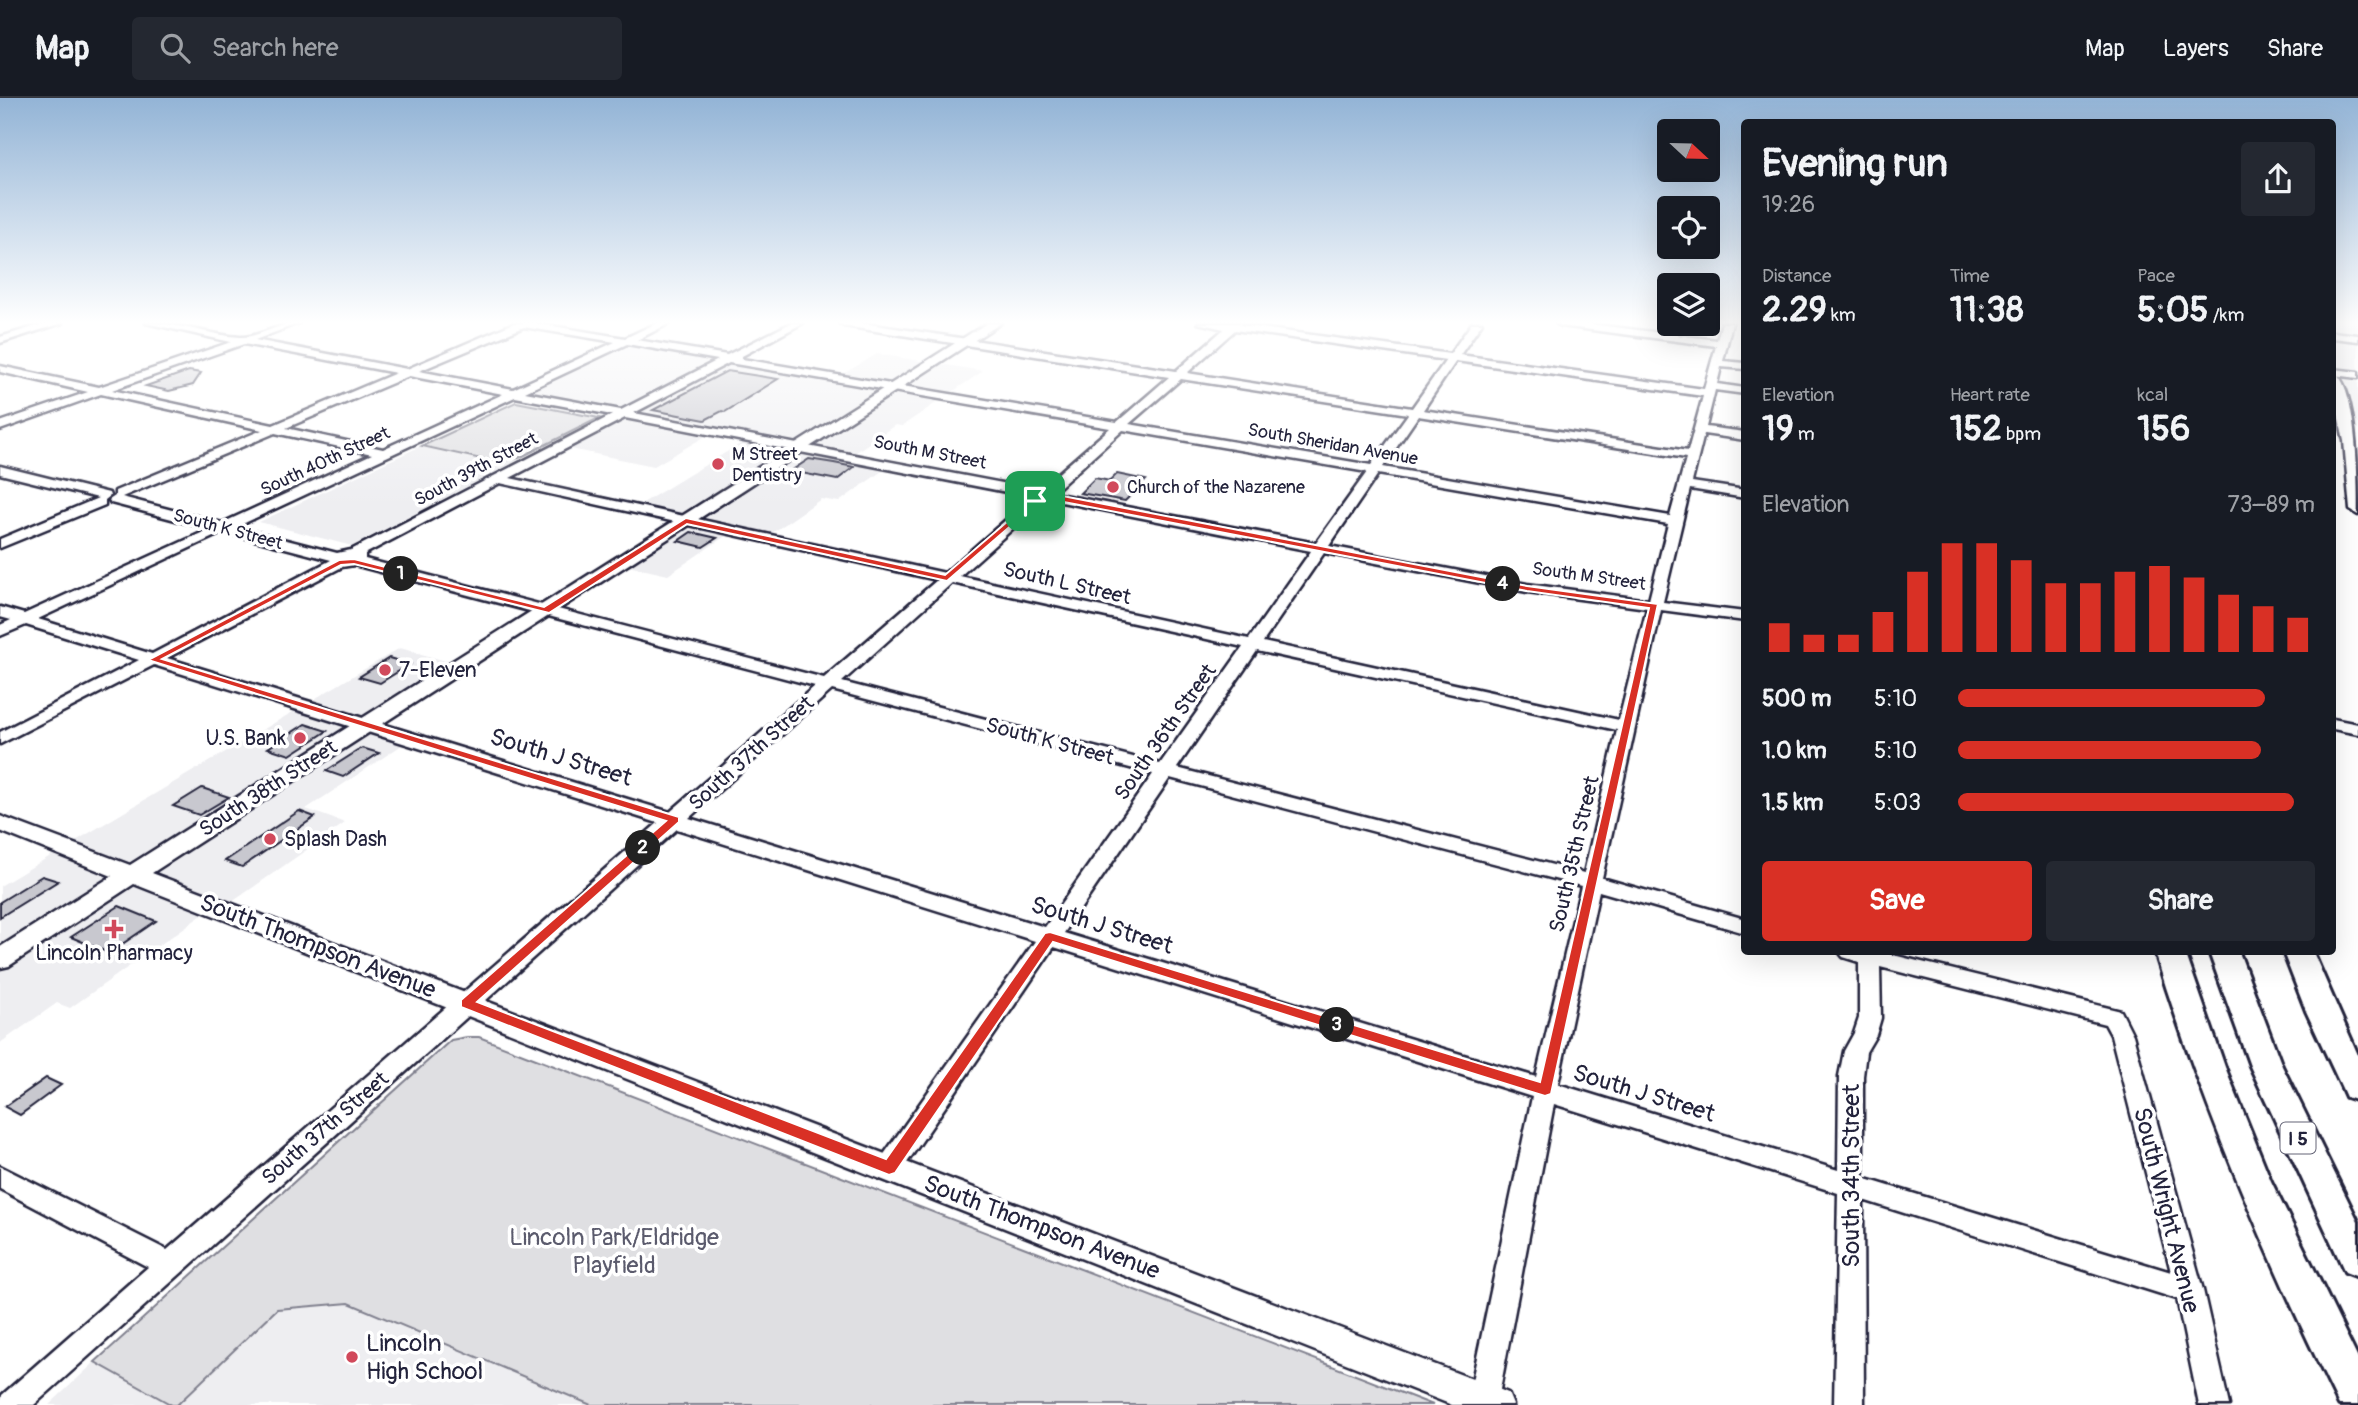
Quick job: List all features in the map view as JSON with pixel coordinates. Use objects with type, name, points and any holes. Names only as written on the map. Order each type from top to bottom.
[{"type":"highway","points":[[2171,955],[2214,1082],[2252,1174],[2283,1247],[2358,1401]]},
{"type":"highway","name":"I 5","points":[[2225,955],[2266,1066],[2358,1260]]},
{"type":"highway","points":[[2299,955],[2321,1011],[2358,1088]]},
{"type":"main road","name":"South 38th Street","points":[[0,959],[900,384]]},
{"type":"main road","points":[[2337,384],[2354,444],[2358,510]]},
{"type":"main road","name":"South Thompson Avenue","points":[[0,823],[1490,1402]]},
{"type":"street","points":[[68,384],[383,453]]},
{"type":"street","points":[[0,426],[120,384]]},
{"type":"street","points":[[0,544],[383,384]]},
{"type":"street","name":"South M Street","points":[[467,384],[1537,590],[1741,617]]},
{"type":"street","name":"South 40th Street","points":[[0,631],[533,384]]},
{"type":"street","name":"South 39th Street","points":[[0,739],[681,384]]},
{"type":"street","name":"South Sheridan Avenue","points":[[877,384],[1675,521]]},
{"type":"street","name":"South 37th Street","points":[[12,1405],[1167,384]]},
{"type":"street","points":[[1234,384],[1692,455]]},
{"type":"street","name":"South 36th Street","points":[[889,1168],[1433,384]]},
{"type":"street","points":[[1661,384],[1741,391]]},
{"type":"street","name":"South 35th Street","points":[[1490,1402],[1545,1090],[1626,727],[1711,384]]},
{"type":"street","points":[[1698,429],[1741,435]]},
{"type":"street","name":"South K Street","points":[[0,470],[1166,771],[1741,925]]},
{"type":"street","name":"South L Street","points":[[499,479],[1626,727]]},
{"type":"street","points":[[1685,484],[1741,493]]},
{"type":"street","name":"South J Street","points":[[0,611],[2189,1290]]},
{"type":"street","points":[[2336,725],[2358,729]]},
{"type":"street","name":"South 34th Street","points":[[1849,1405],[1852,1065],[1855,1051],[1865,1035],[1870,1018],[1863,955]]},
{"type":"street","name":"South Wright Avenue","points":[[1867,955],[2113,1017],[2122,1035],[2189,1290],[2214,1405]]},
{"type":"street","points":[[0,1177],[170,1265]]},
{"type":"shaded area","points":[[532,384],[964,384],[902,426],[895,425],[849,457],[889,466],[839,502],[821,499],[765,538],[733,531],[668,575],[619,564],[685,521],[633,509],[748,439],[713,432],[654,466],[561,447],[622,415],[514,392]]},
{"type":"shaded area","points":[[2340,384],[2358,384],[2358,464]]},
{"type":"shaded area","points":[[517,401],[599,418],[352,546],[259,522]]},
{"type":"shaded area","points":[[400,648],[460,665],[367,725],[411,739],[306,809],[345,823],[222,909],[215,906],[70,1008],[57,1003],[0,1043],[0,886]]},
{"type":"shaded area","name":"Lincoln High School","points":[[349,1303],[591,1405],[177,1405],[277,1309]]},
{"type":"shaded area","points":[[95,1363],[172,1405],[49,1405]]},
{"type":"green space","points":[[516,402],[599,418],[519,458],[492,461],[493,457],[490,461],[422,446]]},
{"type":"green space","name":"Lincoln Park/Eldridge Playfield","points":[[479,1037],[1433,1405],[591,1405],[349,1303],[277,1309],[177,1405],[172,1405],[95,1362],[451,1040]]},
{"type":"building","points":[[152,384],[194,384],[169,391],[146,386]]},
{"type":"building","points":[[702,384],[770,384],[725,412],[705,420],[653,410]]},
{"type":"building","points":[[809,459],[854,467],[837,480],[791,471]]},
{"type":"building","name":"Church of the Nazarene","points":[[1117,474],[1146,480],[1125,501],[1080,493],[1095,478],[1110,481]]},
{"type":"building","points":[[691,532],[717,538],[703,547],[678,541]]},
{"type":"building","name":"7-Eleven","points":[[389,658],[410,664],[380,683],[359,677]]},
{"type":"building","name":"U.S. Bank","points":[[305,724],[327,731],[290,755],[268,748]]},
{"type":"building","points":[[362,748],[379,753],[343,777],[326,771]]},
{"type":"building","points":[[202,788],[229,797],[199,815],[173,806]]},
{"type":"building","name":"Splash Dash","points":[[299,811],[315,817],[242,867],[225,861]]},
{"type":"building","points":[[42,876],[58,881],[0,917],[0,902]]},
{"type":"building","name":"Lincoln Pharmacy","points":[[119,906],[156,921],[109,953],[71,937]]},
{"type":"building","points":[[46,1078],[61,1085],[20,1115],[5,1107]]},
{"type":"place","name":"M Street Dentistry","points":[[718,464]]},
{"type":"place","name":"Church of the Nazarene","points":[[1113,487]]},
{"type":"place","name":"7-Eleven","points":[[385,670]]},
{"type":"place","name":"U.S. Bank","points":[[300,738]]},
{"type":"place","name":"Splash Dash","points":[[270,839]]},
{"type":"place","name":"Lincoln Pharmacy","points":[[114,929]]},
{"type":"place","name":"Lincoln High School","points":[[352,1357]]},
{"type":"route","points":[[1042,495],[1527,588],[1655,606],[1545,1090],[1050,936],[889,1168],[466,1003],[675,820],[153,660],[339,563],[354,561],[545,611],[686,521],[947,578],[1035,501],[1042,495]]}]
